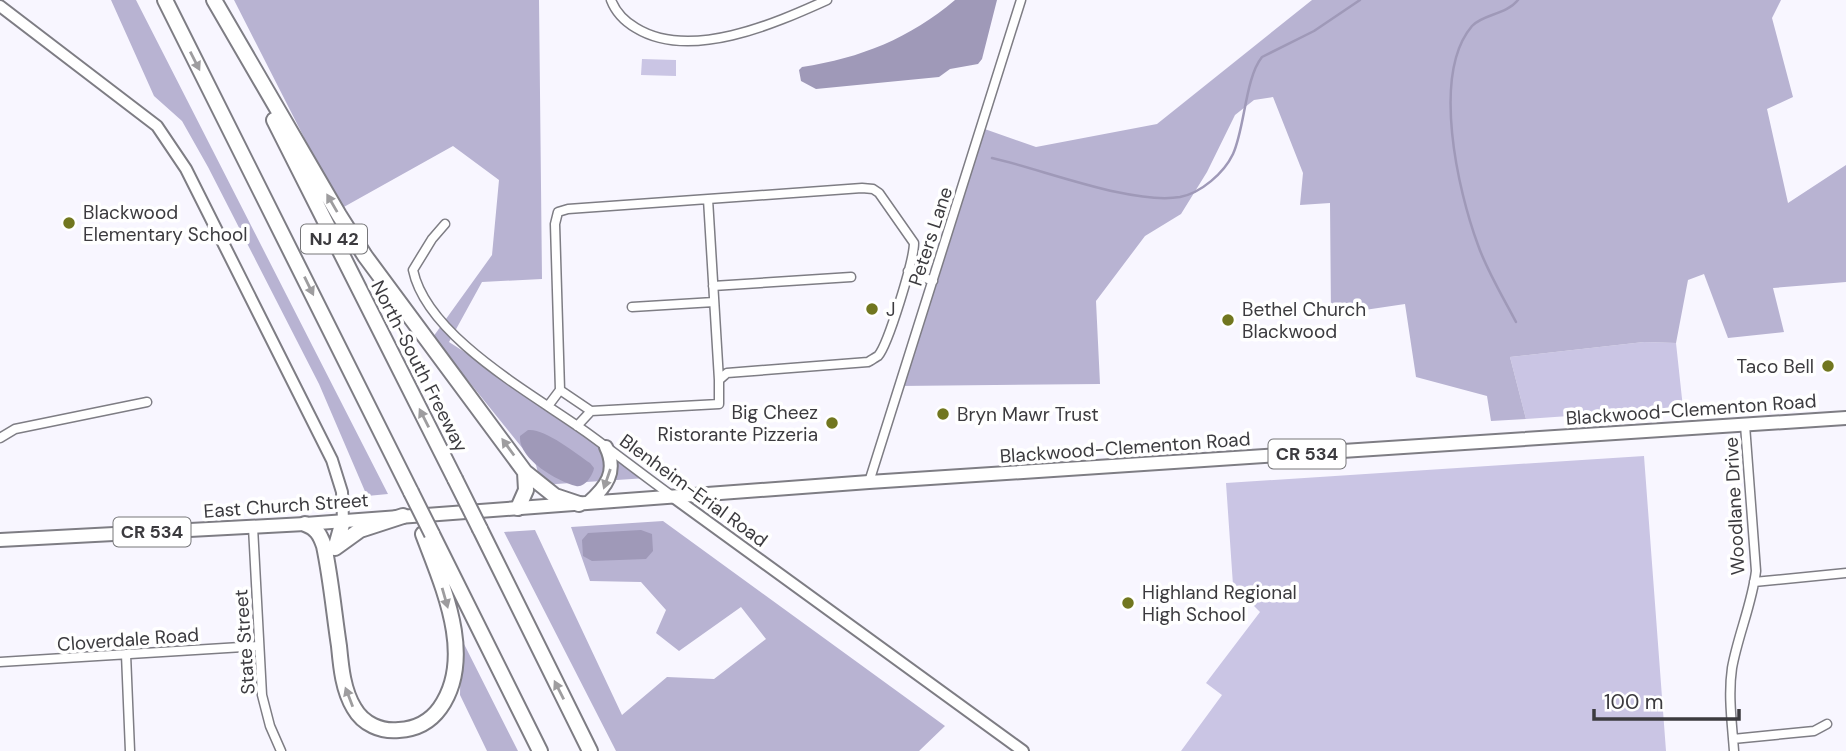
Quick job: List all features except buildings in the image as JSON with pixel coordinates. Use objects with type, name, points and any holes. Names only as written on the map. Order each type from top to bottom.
[{"type":"highway","name":"NJ 42","points":[[164,0],[400,470],[407,494],[427,534],[540,751]]},
{"type":"highway","points":[[214,0],[365,256],[525,472],[555,496],[583,504]]},
{"type":"highway","name":"North-South Freeway","points":[[214,0],[590,751]]},
{"type":"highway","points":[[517,508],[526,490],[525,472]]},
{"type":"highway","points":[[335,548],[360,530],[402,516]]},
{"type":"highway","points":[[329,570],[343,521]]},
{"type":"highway","points":[[305,524],[314,527],[321,536],[329,570],[348,696],[355,710],[371,725],[384,730],[410,729],[424,723],[436,713],[445,701],[455,668],[449,611],[427,534]]},
{"type":"main road","points":[[0,6],[125,100],[167,137],[186,169],[332,460],[342,492],[343,521]]},
{"type":"main road","name":"Blackwood-Clementon Road","points":[[449,513],[869,482],[1846,418]]},
{"type":"main road","points":[[583,504],[604,489],[610,478],[611,461],[606,447]]},
{"type":"main road","name":"Blenheim-Erial Road","points":[[672,496],[1016,749]]},
{"type":"main road","name":"East Church Street","points":[[0,540],[305,524],[449,513]]},
{"type":"street","points":[[611,0],[624,20],[646,34],[696,41],[739,34],[827,0]]},
{"type":"street","name":"Peters Lane","points":[[869,482],[1021,0]]},
{"type":"street","points":[[548,406],[560,390],[555,224],[558,212],[568,209],[873,189],[879,193],[914,243],[914,253],[884,344],[877,357],[868,362],[727,373],[719,380]]},
{"type":"street","points":[[560,390],[591,411],[719,404],[708,199]]},
{"type":"street","name":"Blenheim-Erial Road","points":[[445,224],[432,239],[414,270],[416,282],[425,300],[452,335],[672,496]]},
{"type":"street","points":[[908,271],[933,281]]},
{"type":"street","points":[[713,286],[851,277]]},
{"type":"street","points":[[632,307],[714,302]]},
{"type":"street","points":[[0,438],[15,429],[147,402]]},
{"type":"street","points":[[577,426],[591,411]]},
{"type":"street","name":"Woodlane Drive","points":[[1734,751],[1730,695],[1732,667],[1756,571],[1745,425]]},
{"type":"street","name":"State Street","points":[[253,527],[262,695],[270,726],[281,751]]},
{"type":"street","points":[[1755,582],[1846,573]]},
{"type":"street","name":"Cloverdale Road","points":[[0,662],[258,646]]},
{"type":"street","points":[[126,654],[130,751]]},
{"type":"street","points":[[1733,739],[1814,731],[1827,724]]},
{"type":"shaded area","points":[[111,0],[136,0],[388,494],[367,496],[319,384],[208,167],[182,121],[154,96]]},
{"type":"shaded area","points":[[234,0],[539,0],[542,279],[482,282],[449,342],[530,394],[647,478],[541,485],[536,465],[433,337],[492,255],[499,180],[453,146],[342,208],[342,212]]},
{"type":"shaded area","points":[[955,0],[997,0],[982,59],[978,64],[950,69],[939,77],[816,89],[801,81],[799,70],[802,67],[844,58],[884,44],[920,25]]},
{"type":"shaded area","points":[[1312,0],[1781,0],[1772,18],[1793,97],[1767,109],[1788,203],[1846,165],[1846,282],[1773,288],[1784,332],[1728,338],[1704,274],[1688,280],[1676,343],[1644,342],[1510,357],[1526,419],[1491,421],[1487,396],[1416,377],[1405,304],[1331,315],[1330,203],[1300,205],[1303,173],[1273,97],[1254,100],[1235,115],[1207,172],[1181,214],[1145,236],[1096,301],[1100,384],[899,386],[979,127],[1036,147],[1157,124]]},
{"type":"shaded area","points":[[642,59],[676,60],[676,76],[641,75]]},
{"type":"shaded area","points":[[1644,342],[1676,343],[1683,408],[1526,419],[1510,357]]},
{"type":"shaded area","points":[[528,430],[551,437],[590,463],[594,468],[588,480],[576,486],[540,468],[521,445],[520,436]]},
{"type":"shaded area","points":[[1644,456],[1666,751],[1181,751],[1222,695],[1206,683],[1260,612],[1233,585],[1226,483]]},
{"type":"shaded area","points":[[663,521],[945,726],[919,751],[616,751],[504,532],[535,530],[622,715],[667,677],[714,679],[766,639],[741,607],[679,651],[656,633],[666,610],[641,582],[590,581],[571,527]]},
{"type":"shaded area","points":[[641,530],[652,534],[653,551],[646,559],[592,561],[583,556],[582,540],[588,533]]},
{"type":"shaded area","points":[[461,638],[518,751],[487,751],[460,695]]},
{"type":"waterway","points":[[992,158],[1086,185],[1137,196],[1160,198],[1188,195],[1211,181],[1233,154],[1252,77],[1262,57],[1314,31],[1360,0]]},
{"type":"waterway","points":[[1516,322],[1486,264],[1470,222],[1457,165],[1451,102],[1453,73],[1460,47],[1472,26],[1507,9],[1518,0]]},
{"type":"place","name":"Blackwood Elementary School","points":[[69,223]]},
{"type":"place","name":"J","points":[[872,309]]},
{"type":"place","name":"Bethel Church Blackwood","points":[[1228,320]]},
{"type":"place","name":"Taco Bell","points":[[1828,366]]},
{"type":"place","name":"Bryn Mawr Trust","points":[[943,414]]},
{"type":"place","name":"Big Cheez Ristorante Pizzeria","points":[[832,423]]},
{"type":"place","name":"Highland Regional High School","points":[[1128,603]]}]
